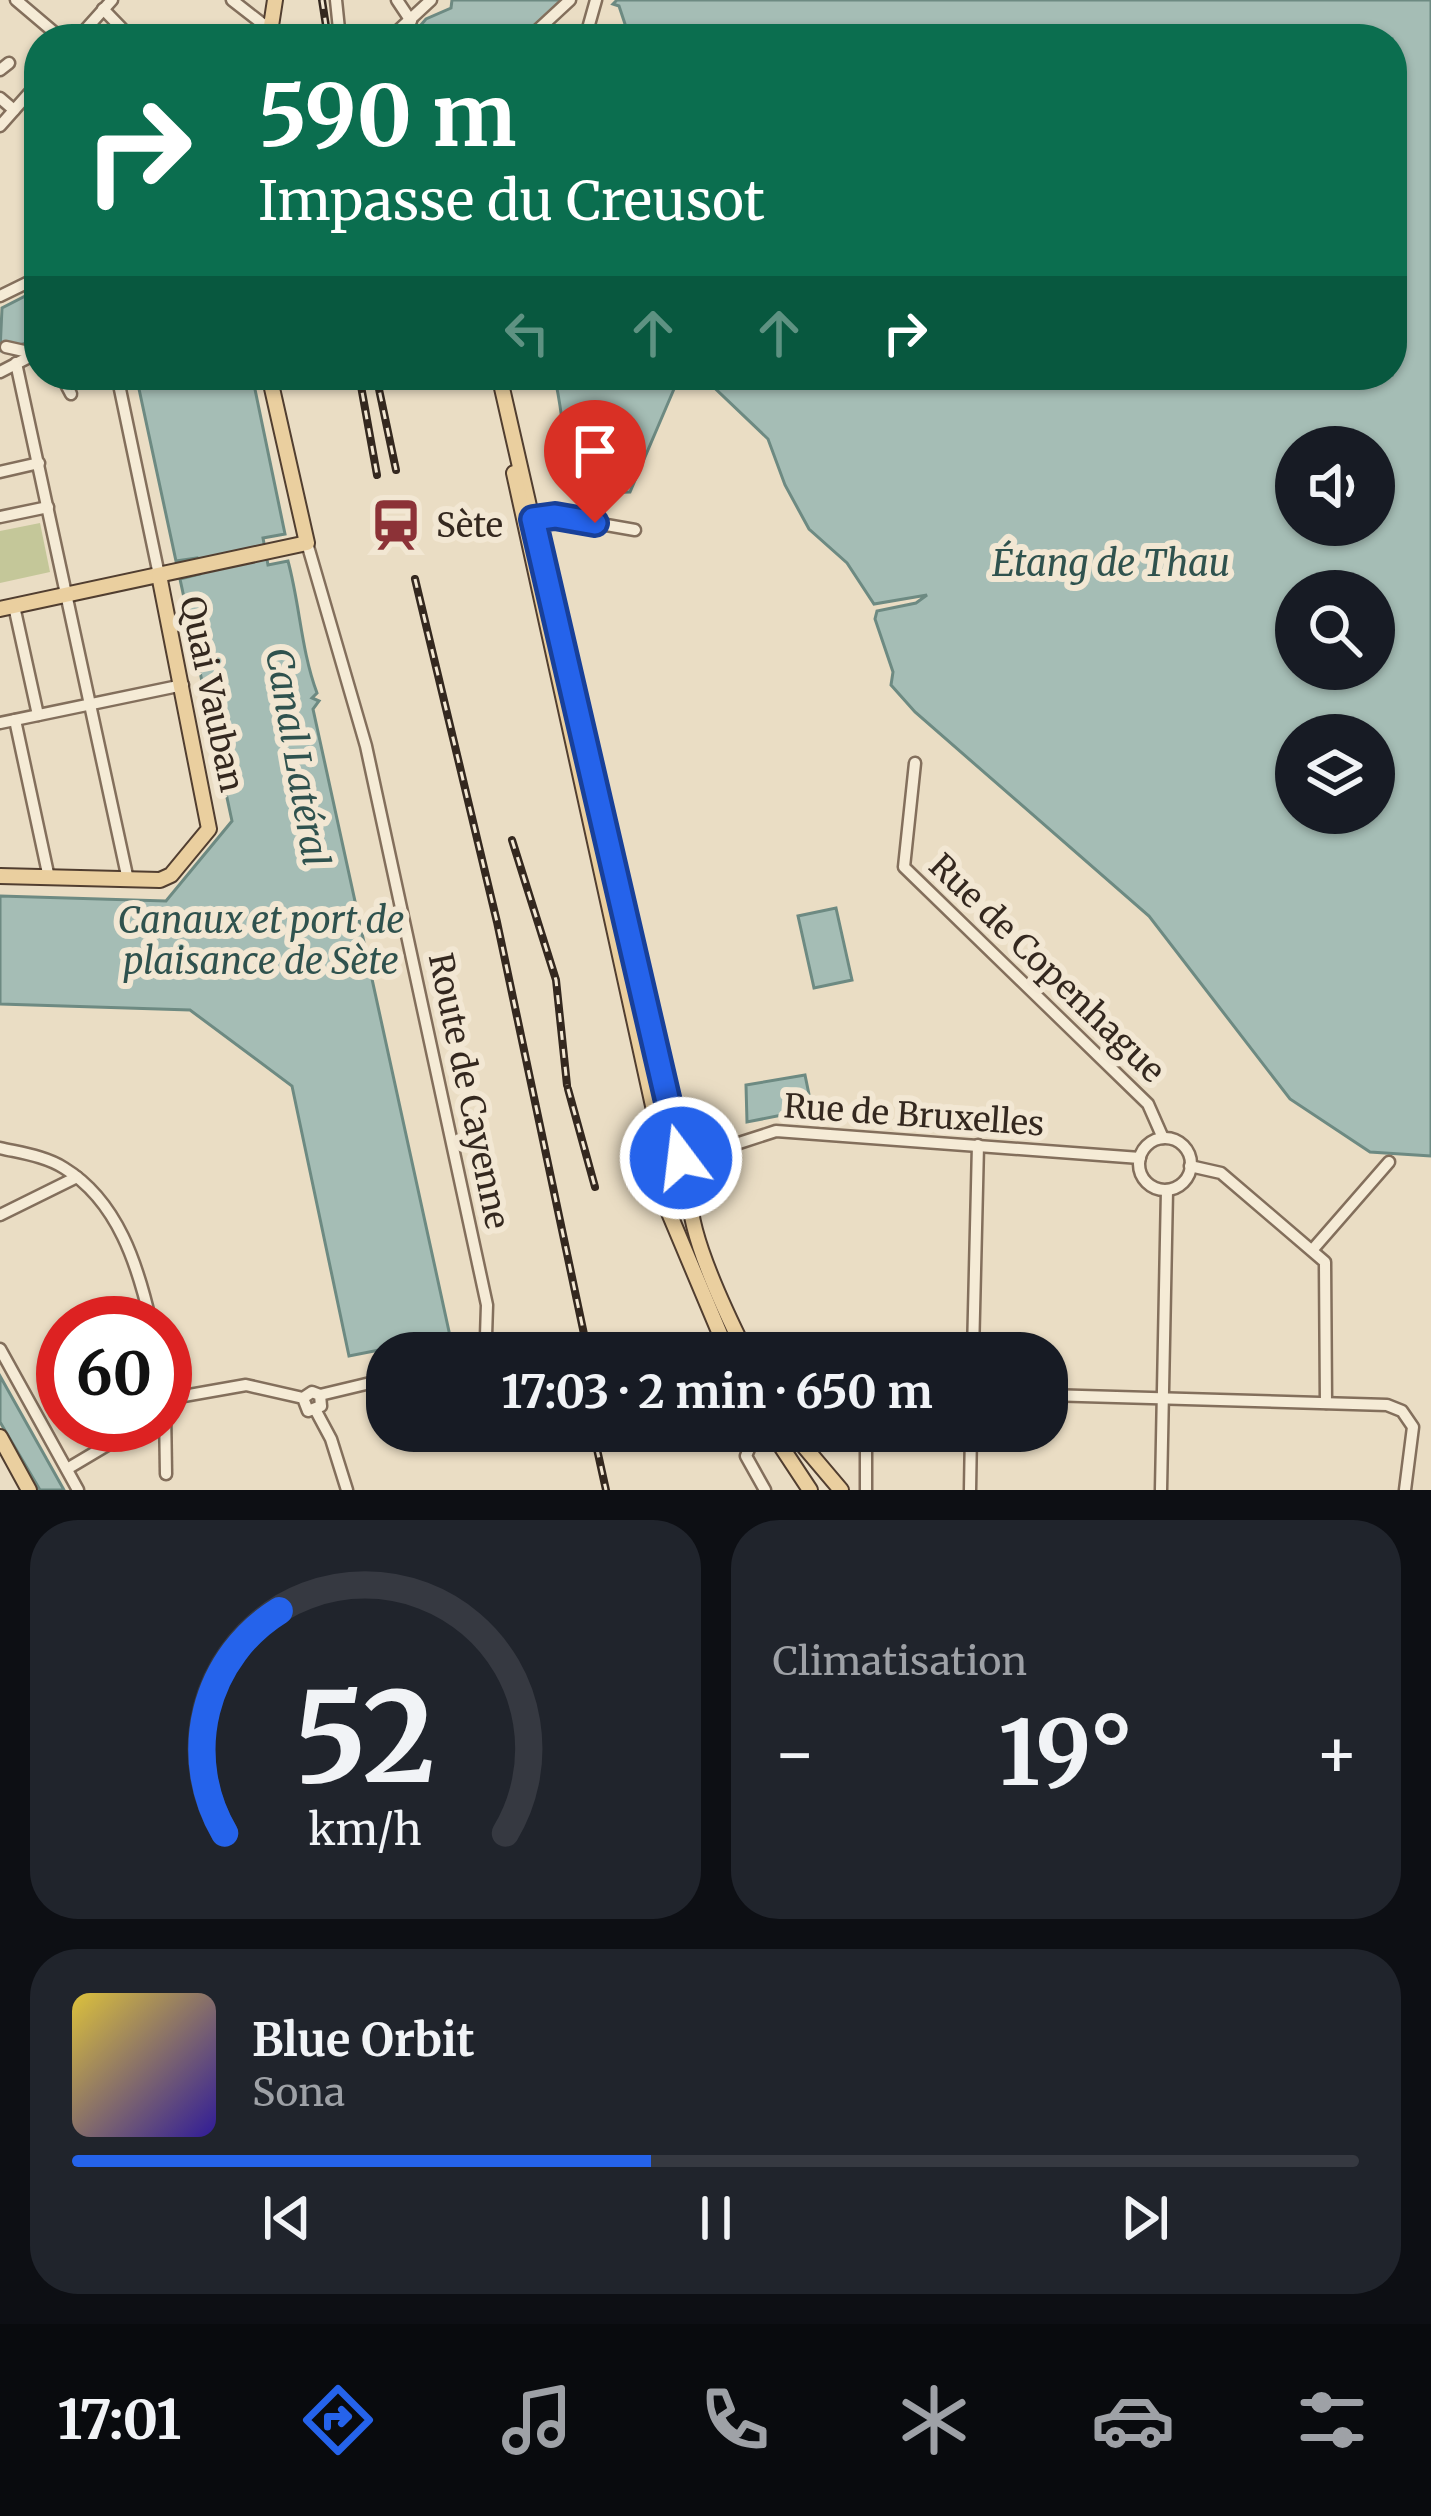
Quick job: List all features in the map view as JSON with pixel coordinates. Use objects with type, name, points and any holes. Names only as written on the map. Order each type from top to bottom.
[{"type":"main road","points":[[7,608],[272,550],[306,536],[276,390]]},
{"type":"main road","points":[[277,390],[294,488]]},
{"type":"main road","points":[[498,390],[681,1158],[694,1171],[690,1189],[712,1280],[736,1332]]},
{"type":"main road","points":[[528,520],[657,1124],[660,1164],[656,1177],[720,1332]]},
{"type":"main road","name":"Quai Vauban","points":[[128,880],[168,878],[210,826],[159,574]]},
{"type":"main road","points":[[0,876],[128,880]]},
{"type":"main road","points":[[660,1164],[681,1158]]},
{"type":"main road","points":[[664,1193],[678,1196],[690,1189]]},
{"type":"main road","points":[[0,1437],[25,1490]]},
{"type":"main road","points":[[0,1451],[25,1490]]},
{"type":"main road","points":[[785,1452],[810,1490]]},
{"type":"main road","points":[[808,1452],[841,1490]]},
{"type":"street","points":[[16,0],[44,24]]},
{"type":"street","points":[[232,0],[255,24]]},
{"type":"street","points":[[397,0],[411,21]]},
{"type":"street","points":[[407,24],[431,0]]},
{"type":"street","points":[[544,24],[570,0]]},
{"type":"street","points":[[0,98],[14,110]]},
{"type":"street","points":[[0,126],[24,99]]},
{"type":"street","points":[[0,334],[7,347],[0,369]]},
{"type":"street","points":[[7,347],[24,350]]},
{"type":"street","points":[[0,369],[24,359]]},
{"type":"street","points":[[16,363],[128,880]]},
{"type":"street","points":[[69,390],[71,394]]},
{"type":"street","points":[[120,390],[159,574]]},
{"type":"street","points":[[0,472],[39,464]]},
{"type":"street","points":[[0,517],[48,507]]},
{"type":"street","points":[[528,520],[555,516],[635,530]]},
{"type":"street","name":"Route de Cayenne","points":[[306,536],[366,746],[488,1305],[486,1332]]},
{"type":"street","points":[[7,608],[38,716]]},
{"type":"street","points":[[0,723],[183,686]]},
{"type":"street","points":[[15,720],[49,878]]},
{"type":"street","name":"Rue de Copenhague","points":[[915,763],[904,867],[1148,1104],[1163,1138]]},
{"type":"street","name":"Rue de Bruxelles","points":[[694,1171],[730,1149],[776,1131],[1139,1158]]},
{"type":"street","points":[[1163,1138],[1180,1143],[1190,1166],[1183,1182],[1167,1190],[1145,1181],[1139,1158],[1148,1144],[1163,1138]]},
{"type":"street","points":[[974,1332],[978,1145]]},
{"type":"street","points":[[0,1148],[46,1160],[76,1177],[129,1244],[143,1296]]},
{"type":"street","points":[[46,1160],[54,1171],[49,1190]]},
{"type":"street","points":[[1314,1248],[1388,1162]]},
{"type":"street","points":[[1190,1166],[1222,1173],[1314,1248],[1329,1280],[1325,1402]]},
{"type":"street","points":[[0,1214],[76,1177]]},
{"type":"street","points":[[1161,1490],[1167,1190]]},
{"type":"street","points":[[0,1349],[78,1490]]},
{"type":"street","points":[[303,1399],[312,1392],[320,1395],[366,1384]]},
{"type":"street","points":[[192,1395],[246,1385],[303,1399]]},
{"type":"street","points":[[320,1395],[316,1411],[332,1439],[346,1490]]},
{"type":"street","points":[[1068,1396],[1387,1405],[1407,1416],[1414,1438],[1405,1490]]},
{"type":"street","points":[[303,1399],[305,1409],[316,1411]]},
{"type":"street","points":[[67,1468],[94,1452]]},
{"type":"street","points":[[166,1452],[166,1474]]},
{"type":"street","points":[[748,1452],[765,1490]]},
{"type":"street","points":[[866,1452],[866,1490]]},
{"type":"street","points":[[970,1490],[971,1452]]},
{"type":"green space","points":[[40,523],[50,572],[0,583],[0,531]]},
{"type":"water","points":[[452,0],[565,0],[536,24],[422,24],[451,8]]},
{"type":"water","name":"Étang de Thau","points":[[617,0],[1431,0],[1431,1156],[1370,1152],[1290,1099],[1149,916],[915,712],[891,685],[893,672],[875,619],[877,611],[916,603],[927,595],[874,604],[847,563],[809,529],[768,439],[717,390],[1407,390],[1407,24],[625,24],[619,6],[613,4]]},
{"type":"water","points":[[24,297],[24,344],[0,351],[2,308]]},
{"type":"water","name":"Canaux et port de plaisance de Sète","points":[[139,390],[255,390],[285,534],[263,538],[268,565],[288,561],[317,693],[312,698],[319,701],[313,709],[449,1332],[366,1332],[366,1353],[349,1356],[292,1086],[190,1010],[0,1004],[0,896],[166,901],[232,821],[180,579],[200,574],[197,558],[176,561]]},
{"type":"water","points":[[557,390],[674,390],[630,492],[598,493],[576,480]]},
{"type":"water","points":[[836,908],[852,980],[814,988],[798,916]]},
{"type":"water","points":[[805,1075],[812,1109],[747,1122],[746,1085]]},
{"type":"water","points":[[0,1376],[36,1440],[36,1452],[43,1452],[64,1490],[40,1490],[0,1422]]},
{"type":"railway","points":[[322,0],[326,24]]},
{"type":"railway","points":[[362,390],[377,475]]},
{"type":"railway","points":[[379,390],[396,470]]},
{"type":"railway","points":[[415,579],[497,922],[584,1332]]},
{"type":"railway","points":[[512,840],[556,980],[567,1085]]},
{"type":"railway","points":[[568,1089],[595,1187]]},
{"type":"railway","points":[[598,1452],[606,1490]]},
{"type":"place","name":"Sète","points":[[396,525]]},
{"type":"route","points":[[595,523],[555,516],[533,519],[681,1158]]},
{"type":"water label","name":"Canal Latéral","points":[[297,757]]}]
